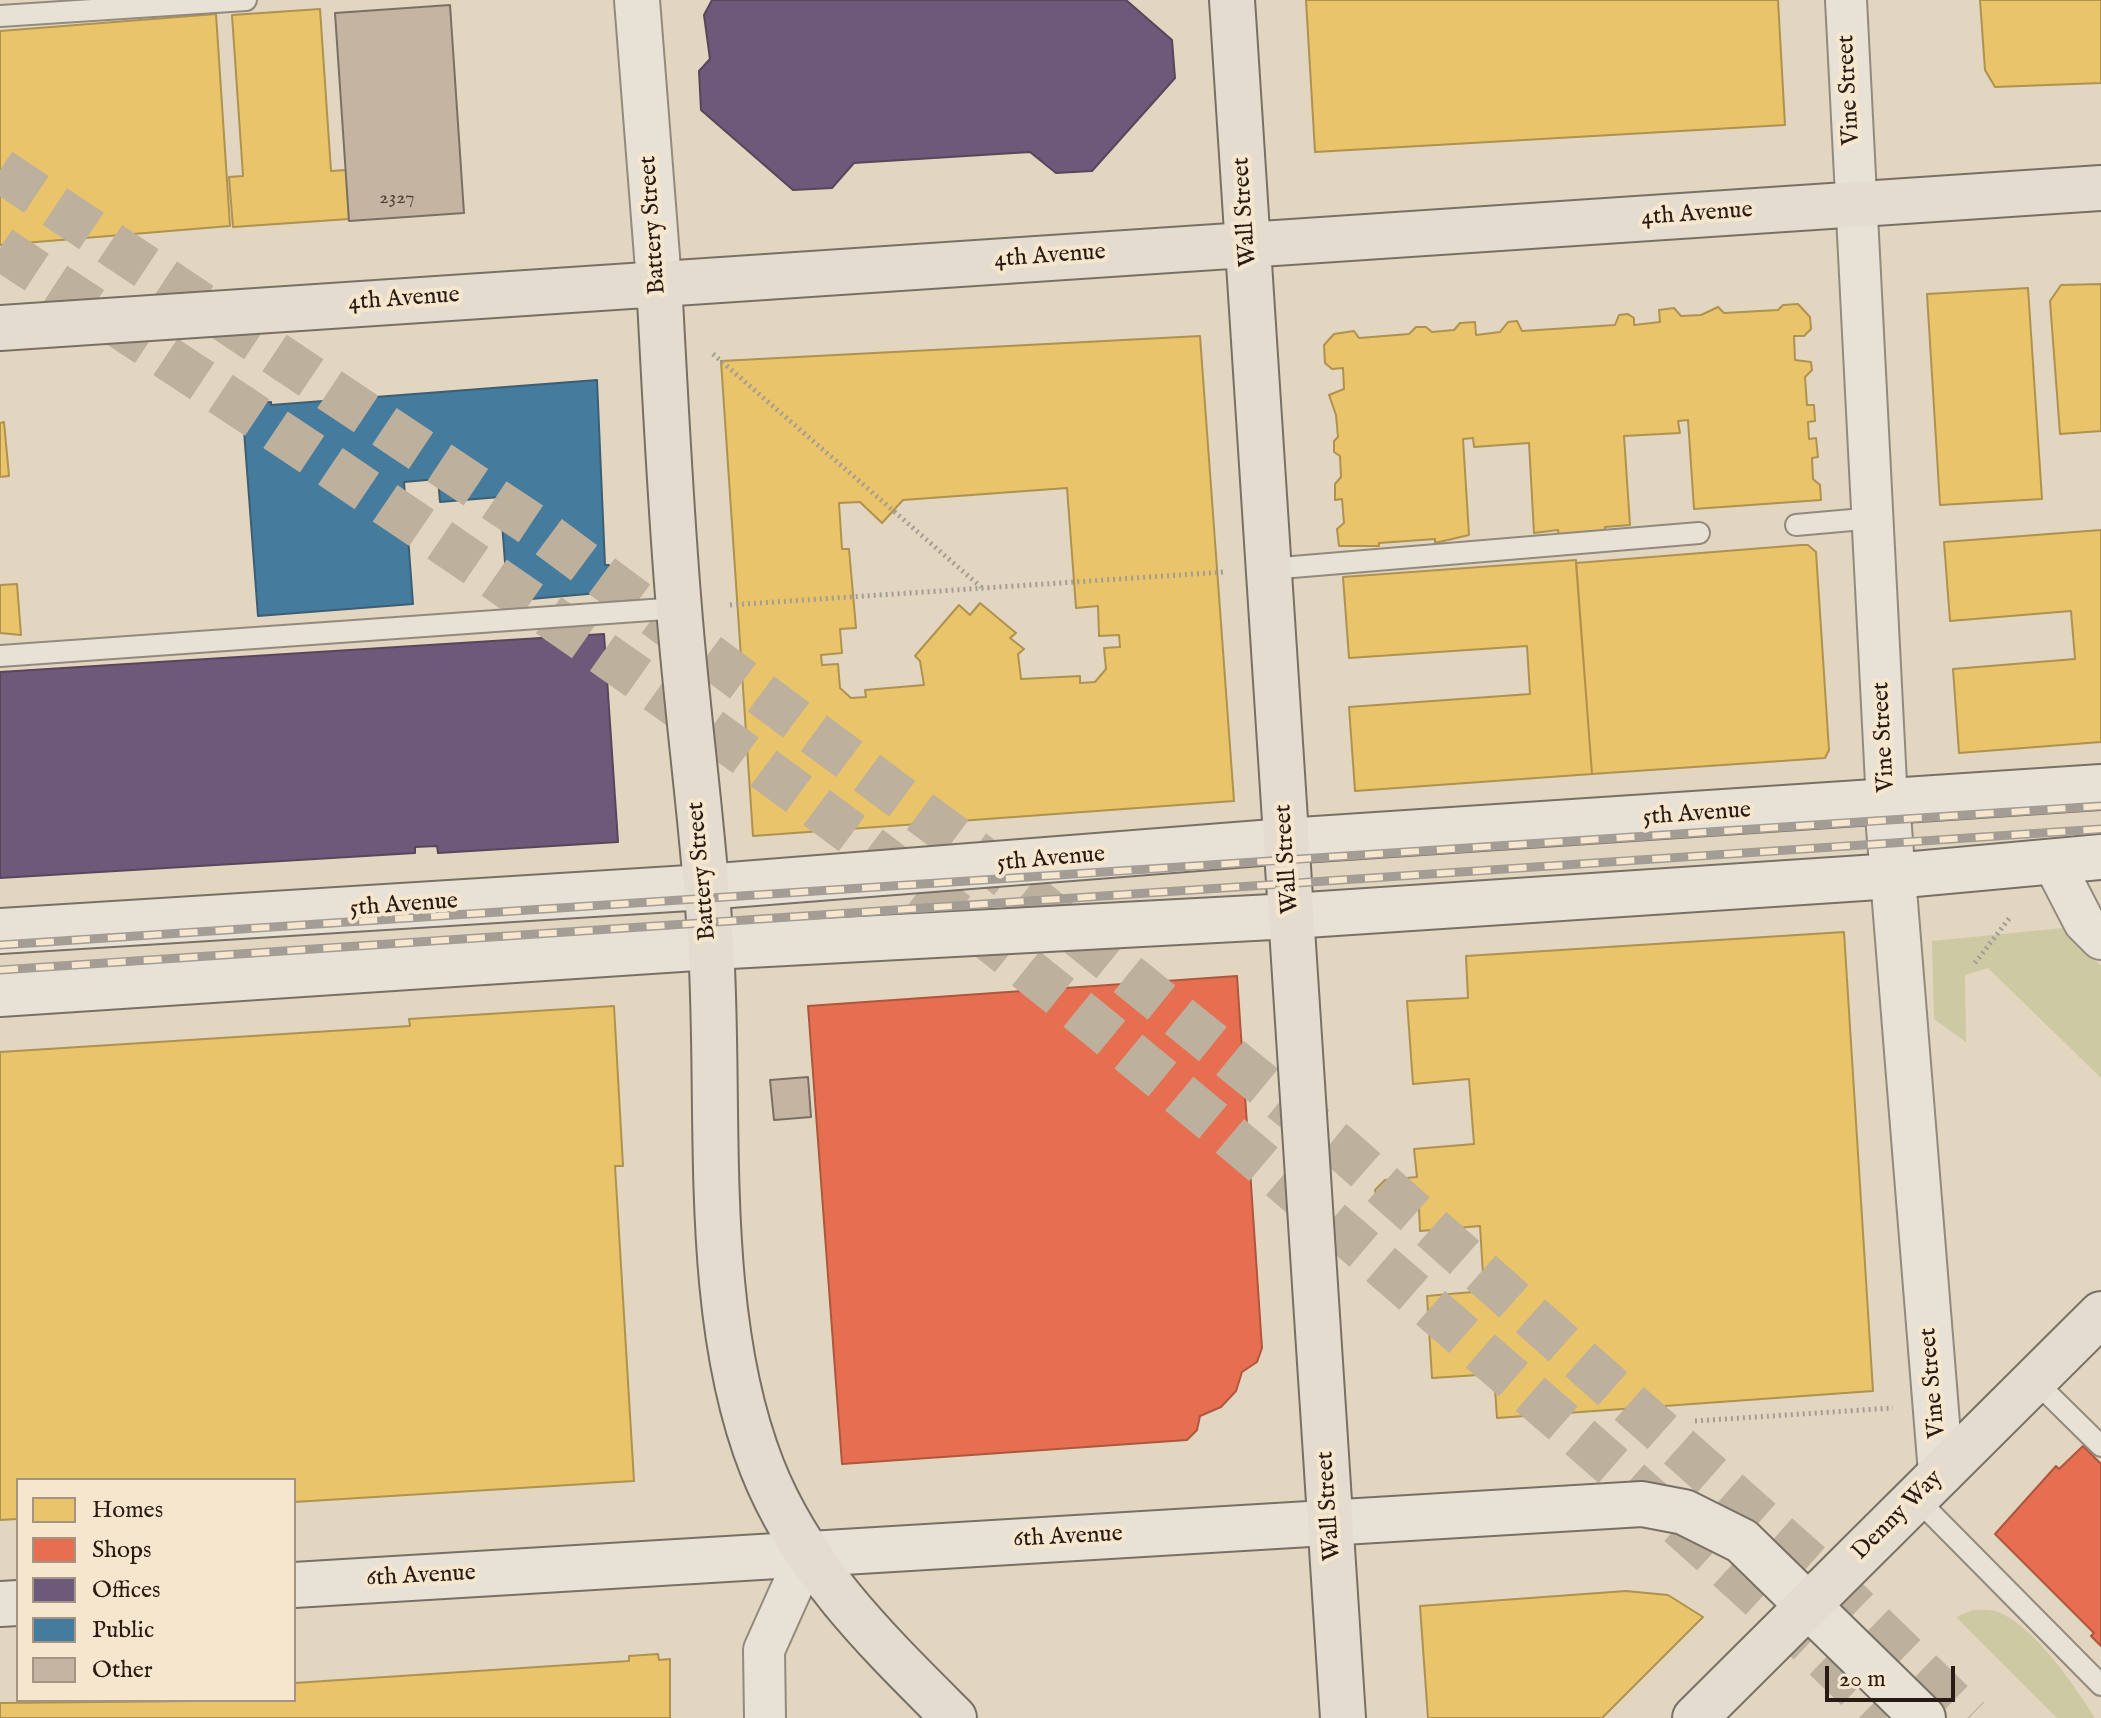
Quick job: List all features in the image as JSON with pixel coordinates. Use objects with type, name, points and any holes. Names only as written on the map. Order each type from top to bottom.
[{"type":"main road","name":"Battery Street","points":[[637,0],[659,282],[679,608],[711,947],[720,1227],[733,1363],[763,1471],[807,1554],[867,1631],[954,1718]]},
{"type":"main road","name":"Wall Street","points":[[1232,0],[1343,1718]]},
{"type":"main road","name":"4th Avenue","points":[[0,328],[2101,188]]},
{"type":"main road","name":"5th Avenue","points":[[0,931],[705,887],[1286,841],[2101,787]]},
{"type":"main road","name":"Vine Street","points":[[1887,803],[1929,1485]]},
{"type":"main road","points":[[0,994],[711,947],[1291,916],[1893,876],[2101,857]]},
{"type":"main road","name":"Denny Way","points":[[1695,1718],[2101,1314]]},
{"type":"main road","name":"6th Avenue","points":[[296,1585],[1621,1504],[1663,1506],[1704,1519],[1742,1541],[1810,1604],[1923,1718]]},
{"type":"street","name":"Vine Street","points":[[1846,0],[1887,803]]},
{"type":"street","points":[[2052,860],[2084,922],[2101,939]]},
{"type":"street","points":[[765,1718],[764,1650],[807,1554]]},
{"type":"lane","points":[[0,16],[246,0]]},
{"type":"lane","points":[[1796,525],[1874,518]]},
{"type":"lane","points":[[1269,569],[1699,533]]},
{"type":"lane","points":[[0,656],[679,608]]},
{"type":"lane","points":[[2034,1380],[2101,1446]]},
{"type":"lane","points":[[1929,1485],[2101,1685]]},
{"type":"path","points":[[713,354],[982,588]]},
{"type":"path","points":[[730,605],[1225,572]]},
{"type":"path","points":[[1975,963],[2011,916]]},
{"type":"path","points":[[1695,1421],[1893,1408]]},
{"type":"shaded area","points":[[2063,928],[2101,966],[2101,1078],[1988,968],[1965,975],[1966,1042],[1934,1019],[1932,941]]},
{"type":"shaded area","points":[[1973,1610],[1998,1612],[2026,1630],[2052,1658],[2095,1718],[2057,1718],[1956,1617]]},
{"type":"building: Homes","points":[[1306,0],[1778,0],[1785,125],[1315,152]]},
{"type":"building: Homes","points":[[1980,0],[2101,0],[2101,83],[1995,87],[1985,70]]},
{"type":"building: Homes","points":[[320,9],[331,171],[346,170],[349,219],[233,227],[229,177],[243,176],[232,15]]},
{"type":"building: Homes","points":[[216,14],[230,226],[0,245],[0,31]]},
{"type":"building: Homes","points":[[2101,284],[2101,431],[2060,434],[2050,301],[2061,285]]},
{"type":"building: Homes","points":[[2028,288],[2042,499],[1940,505],[1927,294]]},
{"type":"building: Homes","points":[[1798,304],[1810,317],[1811,329],[1804,336],[1794,336],[1795,360],[1811,362],[1812,370],[1805,377],[1807,405],[1814,405],[1815,421],[1808,422],[1809,439],[1816,438],[1818,457],[1812,458],[1813,479],[1820,485],[1821,500],[1694,509],[1688,420],[1678,421],[1680,433],[1624,436],[1630,525],[1605,527],[1605,532],[1559,535],[1558,530],[1534,533],[1529,443],[1474,447],[1473,438],[1463,439],[1469,535],[1435,543],[1435,539],[1379,543],[1379,546],[1339,546],[1337,529],[1344,523],[1342,499],[1335,500],[1335,484],[1341,477],[1340,456],[1334,452],[1334,441],[1338,437],[1336,415],[1329,395],[1344,389],[1343,368],[1332,369],[1325,363],[1324,345],[1334,334],[1354,331],[1359,338],[1409,334],[1416,327],[1426,327],[1432,332],[1454,330],[1460,323],[1475,322],[1476,335],[1500,332],[1508,322],[1517,321],[1522,331],[1615,325],[1619,315],[1628,314],[1634,318],[1634,325],[1660,322],[1659,310],[1674,308],[1681,316],[1701,315],[1718,307],[1724,313],[1778,310],[1783,305]]},
{"type":"building: Homes","points":[[1200,336],[1234,801],[753,836],[721,361]],"holes":[[[1067,488],[1076,608],[1098,606],[1099,636],[1119,635],[1120,647],[1104,648],[1106,669],[1095,682],[1080,683],[1080,676],[1021,679],[1018,654],[1024,649],[1010,638],[1016,633],[980,603],[970,615],[959,605],[915,656],[920,661],[924,685],[865,690],[866,697],[851,698],[840,688],[838,664],[822,665],[821,655],[842,653],[840,629],[856,628],[849,549],[842,549],[839,503],[860,502],[882,523],[903,500]]]},
{"type":"building: Homes","points":[[4,422],[9,476],[0,477],[0,423]]},
{"type":"building: Homes","points":[[2101,530],[2101,742],[1959,753],[1953,669],[2075,659],[2071,611],[1950,621],[1944,542]]},
{"type":"building: Homes","points":[[1808,545],[1816,552],[1829,750],[1825,758],[1592,774],[1576,563]]},
{"type":"building: Homes","points":[[1576,560],[1592,774],[1355,791],[1349,707],[1530,694],[1527,646],[1349,658],[1343,577]]},
{"type":"building: Homes","points":[[17,584],[21,635],[0,633],[0,585]]},
{"type":"building: Homes","points":[[1844,932],[1873,1391],[1497,1418],[1494,1374],[1432,1378],[1427,1296],[1484,1291],[1480,1226],[1420,1231],[1419,1208],[1388,1210],[1377,1201],[1375,1190],[1385,1180],[1417,1177],[1414,1149],[1474,1144],[1469,1079],[1413,1084],[1407,1001],[1468,998],[1466,956]]},
{"type":"building: Homes","points":[[614,1006],[623,1166],[615,1166],[634,1481],[296,1502],[296,1478],[16,1478],[16,1519],[0,1520],[0,1052],[410,1026],[409,1019]]},
{"type":"building: Homes","points":[[1626,1591],[1668,1595],[1703,1617],[1602,1718],[1428,1718],[1420,1606]]},
{"type":"building: Homes","points":[[658,1654],[659,1660],[670,1659],[670,1718],[0,1718],[0,1703],[296,1702],[296,1683],[629,1661],[629,1656]]},
{"type":"building: Shops","points":[[1237,976],[1262,1348],[1257,1362],[1242,1372],[1236,1391],[1221,1407],[1200,1416],[1197,1430],[1187,1440],[842,1464],[808,1006]]},
{"type":"building: Shops","points":[[2083,1446],[2101,1464],[2101,1646],[2091,1636],[2094,1633],[1995,1534],[2056,1466],[2059,1469]]},
{"type":"building: Offices","points":[[712,0],[1126,0],[1172,40],[1175,78],[1092,171],[1056,173],[1030,152],[854,163],[832,188],[793,190],[701,110],[699,71],[710,59],[704,15]]},
{"type":"building: Offices","points":[[604,634],[618,842],[438,853],[437,846],[415,847],[415,853],[0,878],[0,672]]},
{"type":"building: Public","points":[[597,380],[605,565],[609,565],[610,592],[508,601],[500,497],[440,502],[438,479],[404,482],[413,604],[258,616],[242,404],[271,402],[271,405]]},
{"type":"building: Other","points":[[450,5],[464,213],[349,221],[335,13]]},
{"type":"building: Other","points":[[808,1077],[811,1117],[774,1120],[770,1080]]},
{"type":"tunnel","points":[[0,170],[537,528],[993,866],[1341,1148],[1815,1568],[1969,1718]]},
{"type":"tunnel","points":[[0,248],[239,405],[593,646],[939,900],[1147,1067],[1418,1297],[1688,1533],[1886,1718]]},
{"type":"railway","points":[[0,945],[2101,806]]},
{"type":"railway","points":[[0,970],[2101,829]]}]
